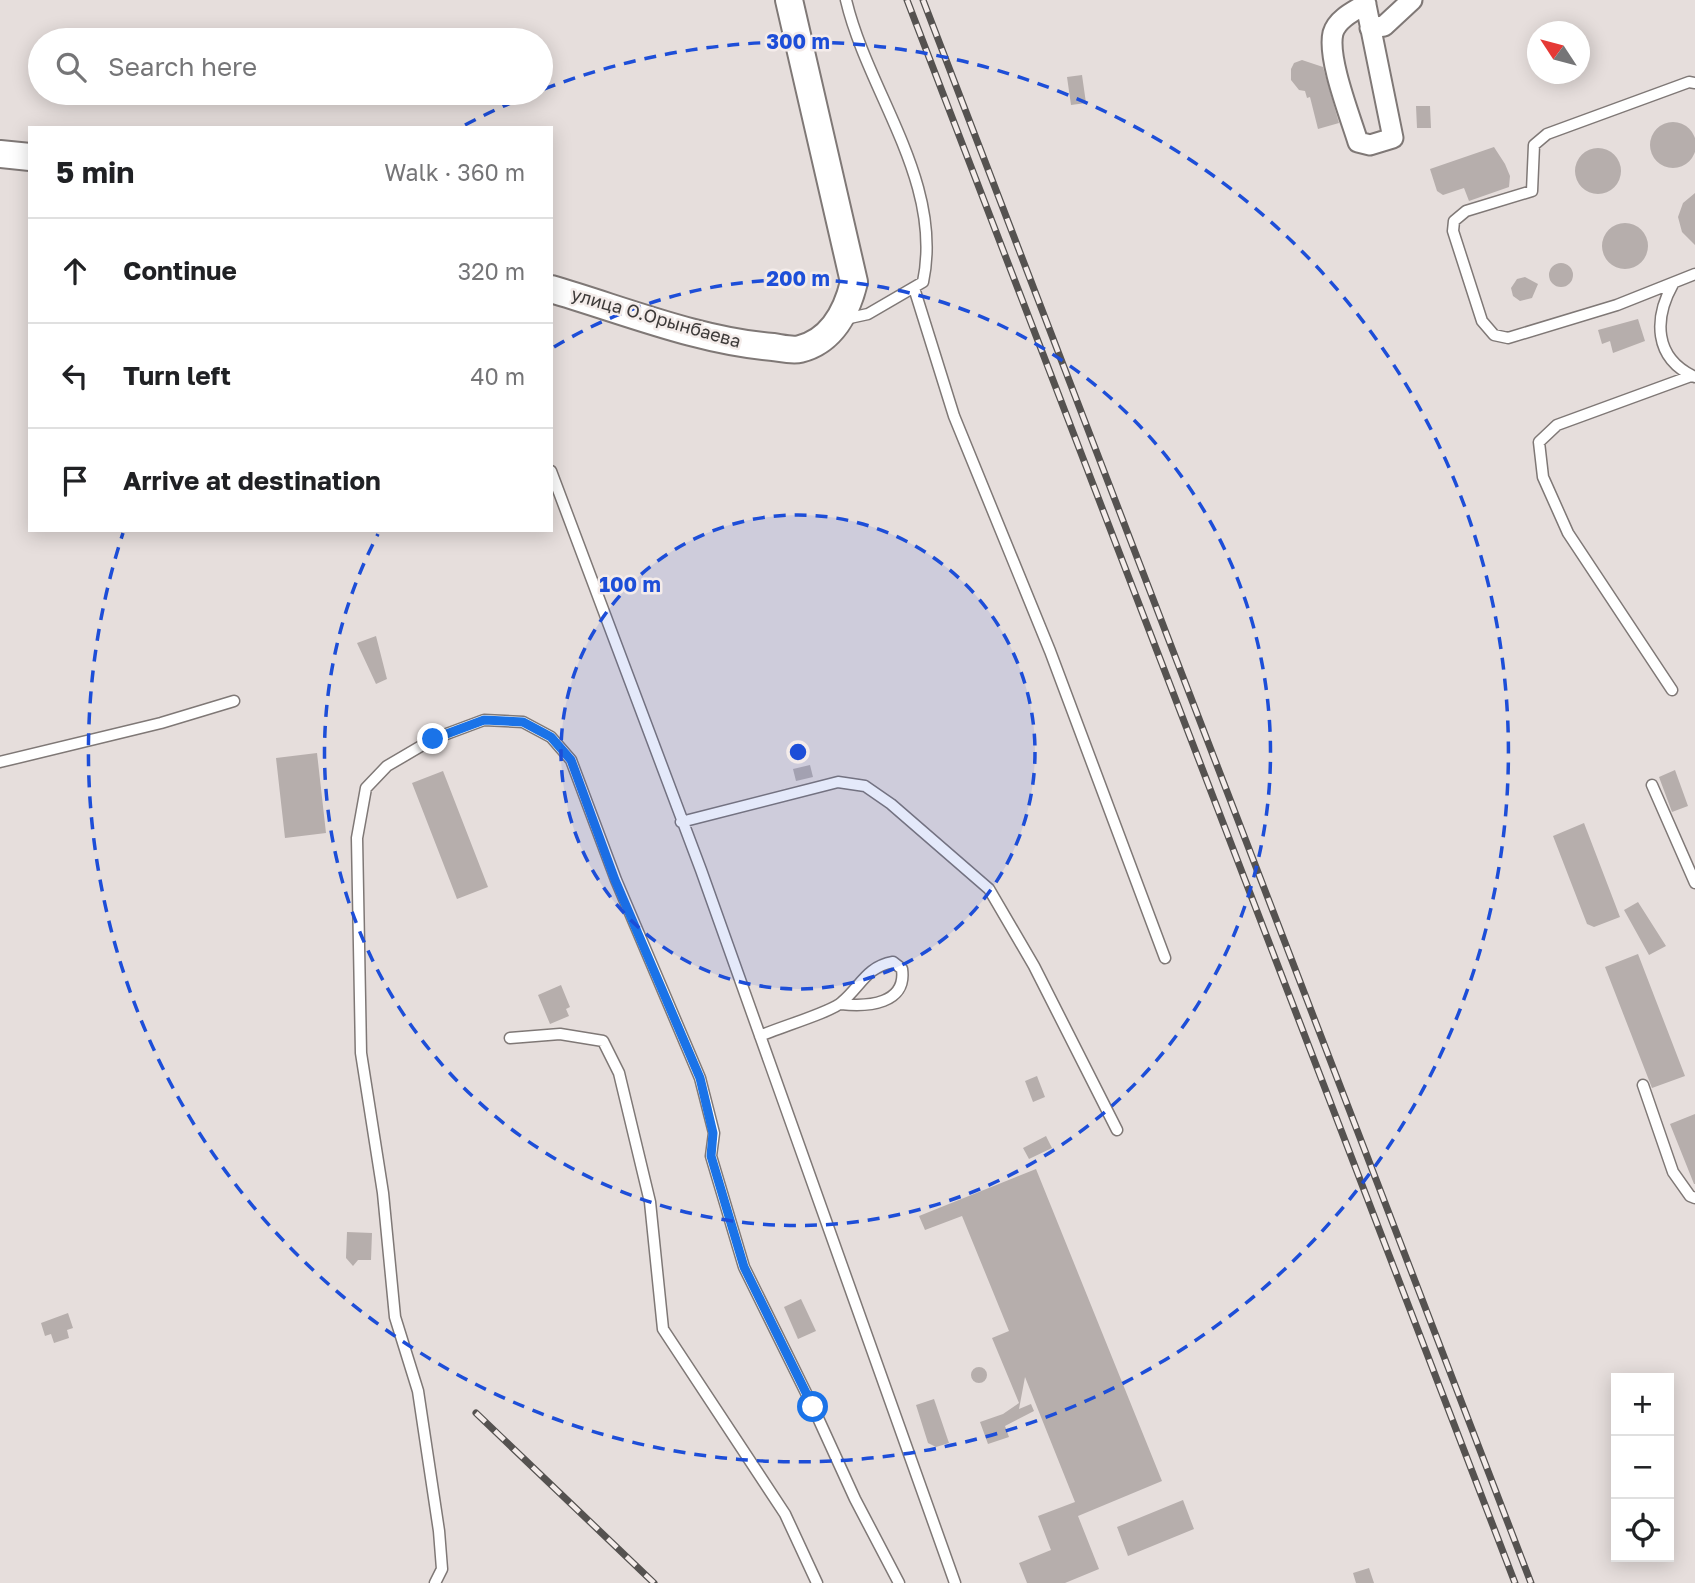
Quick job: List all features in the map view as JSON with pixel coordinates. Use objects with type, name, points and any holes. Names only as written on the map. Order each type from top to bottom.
[{"type":"street","name":"улица О.Орынбаева","points":[[553,290],[717,338],[756,346],[799,349],[830,332],[848,307],[854,282],[789,0]]},
{"type":"street","points":[[1370,28],[1384,26],[1412,0]]},
{"type":"street","points":[[1365,2],[1393,138],[1370,145],[1358,142],[1333,53],[1333,32],[1346,16],[1365,2]]},
{"type":"street","points":[[0,154],[28,157]]},
{"type":"lane","points":[[838,321],[868,314],[923,282],[929,252],[918,186],[846,0]]},
{"type":"lane","points":[[1695,83],[1689,82],[1547,134],[1534,145],[1532,191],[1466,211],[1454,221],[1453,231],[1482,321],[1494,335],[1508,338],[1617,305],[1695,274]]},
{"type":"lane","points":[[1672,690],[1568,533],[1543,477],[1539,442],[1558,425],[1693,377],[1667,353],[1661,337],[1661,304],[1673,283]]},
{"type":"lane","points":[[914,288],[954,416],[1050,651],[1165,958]]},
{"type":"lane","points":[[553,476],[760,1036],[955,1583]]},
{"type":"lane","points":[[0,762],[161,723],[234,701]]},
{"type":"lane","points":[[435,1583],[442,1569],[439,1531],[418,1391],[395,1317],[383,1193],[361,1053],[357,838],[366,788],[387,766],[433,739],[484,720],[523,722],[551,737],[571,760],[615,880],[700,1078],[713,1133],[711,1156],[744,1267],[855,1499],[900,1583]]},
{"type":"lane","points":[[681,822],[838,782],[865,786],[891,804],[989,889],[1034,966],[1117,1130]]},
{"type":"lane","points":[[1651,785],[1695,883]]},
{"type":"lane","points":[[760,1036],[841,1004],[876,1005],[898,992],[904,980],[902,969],[892,962],[869,971],[841,1004]]},
{"type":"lane","points":[[510,1038],[559,1034],[603,1041],[619,1073],[650,1202],[663,1329],[785,1514],[817,1583]]},
{"type":"lane","points":[[1643,1085],[1673,1172],[1690,1196],[1695,1198]]},
{"type":"building","points":[[1302,60],[1323,67],[1339,123],[1318,129],[1310,97],[1307,98],[1305,91],[1299,90],[1291,80],[1294,63]]},
{"type":"building","points":[[1082,75],[1086,103],[1071,105],[1067,77]]},
{"type":"building","points":[[1416,106],[1430,106],[1431,128],[1417,128]]},
{"type":"building","points":[[1673,122],[1689,129],[1696,145],[1689,161],[1673,168],[1657,161],[1650,145],[1657,129]]},
{"type":"building","points":[[1494,147],[1510,176],[1509,187],[1469,201],[1464,188],[1443,195],[1437,191],[1430,169]]},
{"type":"building","points":[[1598,148],[1614,155],[1621,171],[1614,187],[1598,194],[1582,187],[1575,171],[1582,155]]},
{"type":"building","points":[[1695,193],[1695,245],[1682,232],[1678,217],[1683,203]]},
{"type":"building","points":[[1625,223],[1641,230],[1648,246],[1641,262],[1625,269],[1609,262],[1602,246],[1609,230]]},
{"type":"building","points":[[1561,263],[1570,266],[1573,275],[1570,284],[1561,287],[1552,284],[1549,275],[1552,266]]},
{"type":"building","points":[[1525,277],[1538,284],[1532,298],[1520,301],[1513,296],[1511,288],[1517,279]]},
{"type":"building","points":[[1638,319],[1645,341],[1613,353],[1610,341],[1602,344],[1598,330]]},
{"type":"building","points":[[376,636],[387,679],[376,684],[357,643]]},
{"type":"building","points":[[317,753],[326,833],[285,838],[276,758]]},
{"type":"building","points":[[810,765],[813,777],[796,781],[793,769]]},
{"type":"building","points":[[1675,770],[1688,806],[1672,812],[1659,777]]},
{"type":"building","points":[[443,771],[488,887],[457,899],[412,783]]},
{"type":"building","points":[[1584,823],[1620,917],[1594,927],[1587,924],[1553,836]]},
{"type":"building","points":[[1638,902],[1666,946],[1649,955],[1624,910]]},
{"type":"building","points":[[1638,954],[1685,1076],[1652,1088],[1605,967]]},
{"type":"building","points":[[561,985],[570,1007],[566,1009],[569,1016],[550,1024],[538,995]]},
{"type":"building","points":[[1037,1076],[1045,1097],[1033,1102],[1025,1081]]},
{"type":"building","points":[[1695,1114],[1695,1184],[1694,1184],[1670,1124]]},
{"type":"building","points":[[1046,1136],[1052,1148],[1029,1159],[1023,1148]]},
{"type":"building","points":[[1036,1169],[1162,1481],[1078,1516],[1099,1569],[1065,1583],[1027,1583],[1019,1563],[1051,1550],[1038,1516],[1075,1502],[1025,1377],[1019,1409],[1031,1404],[1034,1411],[1005,1426],[1009,1437],[988,1444],[980,1422],[1003,1414],[1019,1403],[992,1338],[1009,1331],[962,1216],[925,1230],[919,1216]]},
{"type":"building","points":[[347,1232],[372,1233],[371,1260],[358,1260],[353,1266],[346,1258]]},
{"type":"building","points":[[801,1299],[816,1331],[798,1339],[784,1307]]},
{"type":"building","points":[[68,1313],[73,1328],[67,1330],[69,1338],[54,1343],[51,1334],[45,1336],[41,1323]]},
{"type":"building","points":[[979,1367],[987,1375],[979,1383],[971,1375]]},
{"type":"building","points":[[934,1399],[949,1443],[936,1447],[928,1443],[916,1405]]},
{"type":"building","points":[[1183,1500],[1194,1529],[1128,1556],[1117,1527]]},
{"type":"building","points":[[1369,1568],[1374,1583],[1356,1583],[1353,1573]]},
{"type":"railway","points":[[907,0],[1515,1583]]},
{"type":"railway","points":[[923,0],[1531,1583]]},
{"type":"railway","points":[[476,1413],[654,1583]]},
{"type":"route","points":[[433,739],[484,720],[523,722],[551,737],[571,760],[615,880],[700,1078],[713,1133],[711,1156],[744,1267],[813,1407]]}]
